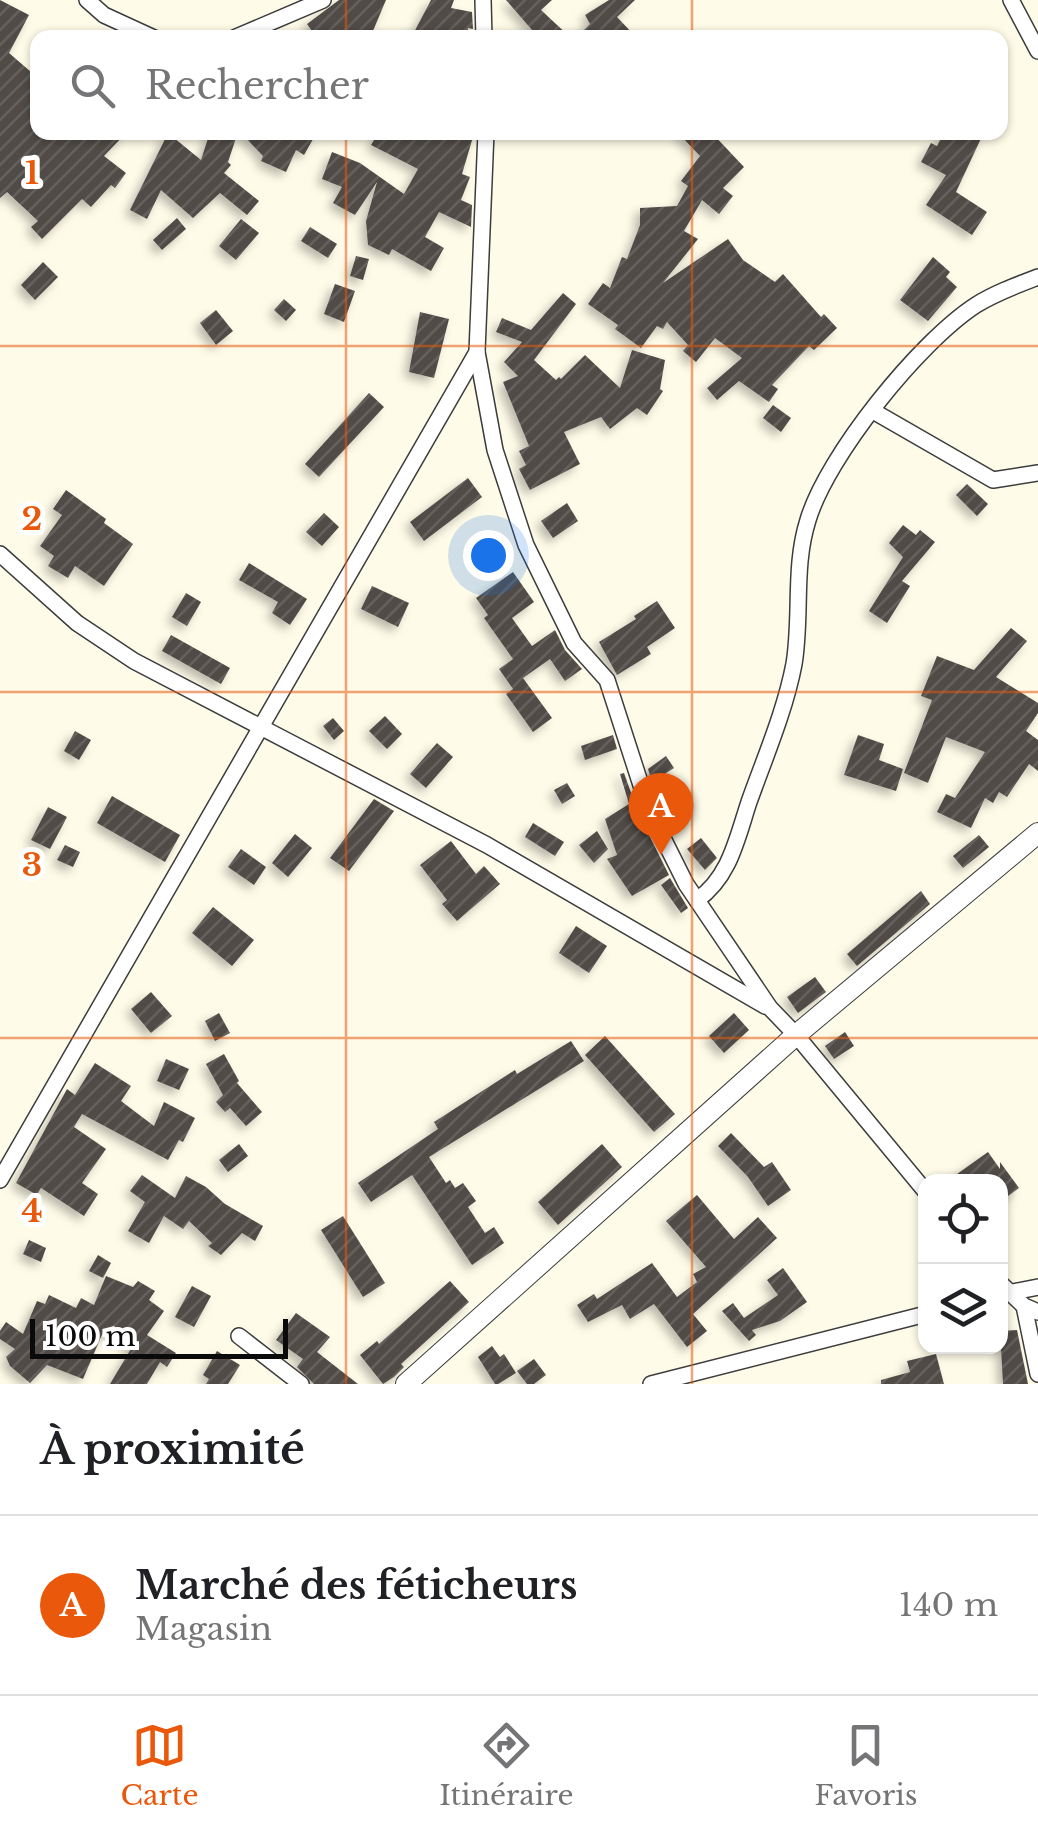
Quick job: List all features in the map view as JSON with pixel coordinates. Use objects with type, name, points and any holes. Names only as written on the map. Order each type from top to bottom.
[{"type":"street","points":[[87,0],[104,15],[137,30]]},
{"type":"street","points":[[253,30],[323,0]]},
{"type":"street","points":[[483,0],[484,30]]},
{"type":"street","points":[[1011,0],[1038,51]]},
{"type":"street","points":[[486,140],[477,352],[495,450],[526,546],[574,644],[607,680],[649,810],[697,900],[770,1008],[918,1182]]},
{"type":"street","points":[[697,900],[711,890],[728,863],[787,692],[794,660],[799,555],[808,517],[827,476],[872,411],[947,328],[976,305],[1038,277]]},
{"type":"street","points":[[0,1180],[477,352]]},
{"type":"street","points":[[872,411],[994,480],[1038,473]]},
{"type":"street","points":[[0,554],[77,623],[134,662],[488,845],[770,1008]]},
{"type":"street","points":[[406,1384],[796,1035],[1038,833]]},
{"type":"street","points":[[1008,1290],[1038,1287]]},
{"type":"street","points":[[1008,1293],[1031,1309],[1038,1374]]},
{"type":"street","points":[[651,1384],[918,1316]]},
{"type":"street","points":[[239,1336],[300,1384]]},
{"type":"building","points":[[0,0],[29,15],[9,53],[30,71],[30,140],[119,140],[104,156],[126,173],[115,188],[111,185],[91,207],[82,199],[42,239],[31,227],[38,221],[7,192],[0,198]]},
{"type":"building","points":[[339,0],[386,0],[373,30],[311,30],[307,24]]},
{"type":"building","points":[[431,0],[454,0],[451,8],[472,12],[473,29],[415,30]]},
{"type":"building","points":[[506,0],[552,0],[541,10],[562,30],[532,30]]},
{"type":"building","points":[[609,0],[635,0],[617,17],[629,30],[584,30],[590,24],[585,15]]},
{"type":"building","points":[[165,140],[177,140],[201,160],[207,140],[235,140],[228,162],[231,165],[224,173],[259,201],[247,215],[220,193],[193,218],[161,190],[147,219],[130,210]]},
{"type":"building","points":[[248,140],[312,140],[304,155],[296,150],[286,172],[261,161],[263,156]]},
{"type":"building","points":[[374,140],[472,140],[462,174],[470,177],[461,200],[472,205],[471,227],[439,212],[425,237],[444,248],[431,271],[392,249],[389,255],[368,245],[366,221],[377,182],[355,215],[333,203],[342,187],[322,179],[332,152],[360,163],[404,194],[418,169],[371,145]]},
{"type":"building","points":[[685,140],[719,140],[744,167],[723,188],[733,196],[719,214],[702,200],[684,231],[698,239],[663,283],[728,239],[743,260],[775,282],[783,274],[821,317],[824,314],[837,328],[814,350],[809,346],[772,385],[778,389],[769,402],[739,381],[717,400],[707,388],[742,358],[715,338],[696,362],[683,351],[688,345],[667,322],[663,329],[657,326],[641,348],[615,329],[618,325],[588,304],[603,283],[610,288],[622,257],[627,259],[640,225],[640,208],[677,206],[688,186],[681,181],[700,156]]},
{"type":"building","points":[[940,140],[980,140],[956,192],[987,212],[972,235],[926,205],[946,175],[921,162],[931,143],[937,146]]},
{"type":"building","points":[[177,218],[186,229],[162,250],[153,240]]},
{"type":"building","points":[[241,219],[259,233],[236,260],[219,246]]},
{"type":"building","points":[[310,227],[337,244],[328,258],[301,241]]},
{"type":"building","points":[[356,256],[369,259],[363,280],[350,276]]},
{"type":"building","points":[[933,257],[950,272],[946,277],[957,287],[928,321],[900,300]]},
{"type":"building","points":[[43,262],[58,277],[35,300],[21,285]]},
{"type":"building","points":[[335,284],[355,291],[344,322],[324,314]]},
{"type":"building","points":[[563,293],[576,304],[534,360],[556,380],[585,355],[620,388],[632,350],[665,360],[660,389],[663,391],[647,415],[637,408],[610,429],[601,417],[564,432],[580,464],[530,490],[519,469],[526,465],[519,451],[529,446],[503,382],[518,376],[504,362],[522,342],[496,332],[502,318],[531,330]]},
{"type":"building","points":[[284,299],[296,310],[286,321],[274,310]]},
{"type":"building","points":[[216,310],[233,331],[216,345],[200,323]]},
{"type":"building","points":[[420,312],[449,319],[434,378],[409,372]]},
{"type":"building","points":[[369,393],[384,407],[319,477],[305,464]]},
{"type":"building","points":[[773,405],[791,418],[781,432],[763,418]]},
{"type":"building","points":[[468,478],[482,497],[424,541],[410,522]]},
{"type":"building","points":[[967,484],[988,504],[977,516],[956,495]]},
{"type":"building","points":[[66,490],[133,544],[104,586],[75,566],[68,578],[48,566],[54,556],[40,546],[62,515],[53,509]]},
{"type":"building","points":[[567,503],[578,521],[553,538],[541,521]]},
{"type":"building","points":[[324,513],[339,527],[322,546],[306,532]]},
{"type":"building","points":[[903,525],[916,535],[920,530],[935,542],[902,581],[910,586],[887,623],[869,611],[903,557],[889,543]]},
{"type":"building","points":[[249,563],[307,599],[290,625],[272,613],[278,602],[239,580]]},
{"type":"building","points":[[513,572],[534,602],[512,618],[532,646],[555,630],[565,650],[582,669],[565,681],[550,659],[523,678],[552,718],[533,732],[506,694],[513,689],[499,669],[513,659],[484,618],[488,615],[476,598]]},
{"type":"building","points":[[372,586],[409,603],[398,627],[361,609]]},
{"type":"building","points":[[186,593],[201,602],[187,626],[172,617]]},
{"type":"building","points":[[657,601],[675,628],[647,647],[651,654],[617,675],[599,642]]},
{"type":"building","points":[[1011,628],[1027,641],[996,677],[1038,703],[1038,713],[1026,731],[1038,740],[1038,771],[1029,764],[1007,797],[999,792],[993,803],[985,798],[971,828],[937,812],[946,794],[955,798],[985,752],[946,737],[928,783],[904,773],[932,700],[921,696],[937,656],[974,670]]},
{"type":"building","points":[[171,635],[230,668],[221,684],[162,651]]},
{"type":"building","points":[[385,716],[402,734],[387,749],[369,731]]},
{"type":"building","points":[[333,718],[344,731],[334,740],[323,726]]},
{"type":"building","points":[[75,731],[91,740],[79,760],[64,751]]},
{"type":"building","points":[[613,735],[617,749],[585,760],[581,746]]},
{"type":"building","points":[[858,735],[884,744],[879,760],[903,769],[896,791],[844,775]]},
{"type":"building","points":[[437,743],[453,757],[426,788],[410,774]]},
{"type":"building","points":[[666,756],[674,768],[652,782],[648,769]]},
{"type":"building","points":[[624,773],[639,815],[669,875],[632,896],[607,859],[617,855],[605,819],[629,804],[620,774]]},
{"type":"building","points":[[567,783],[575,796],[562,804],[554,790]]},
{"type":"building","points":[[112,796],[180,835],[165,862],[97,823]]},
{"type":"building","points":[[374,799],[394,811],[349,871],[330,858]]},
{"type":"building","points":[[48,807],[67,817],[50,849],[31,840]]},
{"type":"building","points":[[533,823],[564,842],[555,856],[525,837]]},
{"type":"building","points":[[597,831],[608,849],[594,863],[579,845]]},
{"type":"building","points":[[295,834],[312,848],[288,877],[272,863]]},
{"type":"building","points":[[979,835],[989,847],[963,868],[953,856]]},
{"type":"building","points":[[701,838],[717,858],[705,870],[687,849]]},
{"type":"building","points":[[451,841],[476,874],[484,866],[500,884],[457,921],[442,904],[447,900],[420,865]]},
{"type":"building","points":[[65,845],[80,852],[73,867],[57,860]]},
{"type":"building","points":[[241,849],[266,867],[254,885],[228,867]]},
{"type":"building","points":[[670,878],[688,908],[681,913],[661,885]]},
{"type":"building","points":[[921,891],[930,904],[857,966],[847,954]]},
{"type":"building","points":[[213,907],[254,940],[232,966],[192,933]]},
{"type":"building","points":[[576,926],[607,946],[589,973],[559,953]]},
{"type":"building","points":[[815,977],[826,992],[798,1013],[787,997]]},
{"type":"building","points":[[151,992],[172,1016],[151,1033],[131,1009]]},
{"type":"building","points":[[219,1013],[230,1033],[215,1041],[205,1021]]},
{"type":"building","points":[[734,1013],[749,1030],[724,1053],[709,1036]]},
{"type":"building","points":[[845,1032],[854,1046],[834,1059],[825,1046]]},
{"type":"building","points":[[605,1036],[675,1114],[654,1132],[585,1055]]},
{"type":"building","points":[[571,1041],[584,1061],[429,1157],[446,1183],[450,1180],[455,1188],[463,1183],[476,1201],[468,1207],[485,1233],[494,1227],[504,1243],[472,1265],[412,1175],[371,1202],[358,1183],[438,1129],[434,1122],[515,1070],[517,1074]]},
{"type":"building","points":[[224,1054],[237,1083],[262,1112],[246,1126],[230,1108],[225,1112],[216,1102],[223,1095],[206,1064]]},
{"type":"building","points":[[166,1059],[189,1069],[179,1090],[157,1081]]},
{"type":"building","points":[[95,1063],[131,1086],[121,1101],[154,1126],[164,1102],[195,1118],[168,1160],[82,1114],[74,1127],[106,1149],[82,1183],[98,1194],[84,1216],[41,1188],[37,1195],[16,1183],[67,1089],[75,1095]]},
{"type":"building","points":[[731,1133],[764,1167],[772,1162],[791,1190],[768,1206],[748,1177],[718,1146]]},
{"type":"building","points":[[239,1144],[248,1156],[228,1172],[219,1160]]},
{"type":"building","points":[[602,1144],[622,1167],[558,1225],[538,1202]]},
{"type":"building","points":[[988,1152],[1000,1169],[1000,1162],[1019,1188],[1008,1196],[1008,1174],[957,1174]]},
{"type":"building","points":[[142,1175],[175,1198],[186,1176],[263,1226],[255,1241],[242,1233],[221,1255],[208,1246],[212,1243],[189,1221],[183,1229],[164,1216],[149,1243],[128,1231],[145,1202],[130,1191]]},
{"type":"building","points":[[697,1195],[734,1239],[758,1217],[777,1238],[693,1314],[707,1331],[687,1347],[654,1304],[630,1319],[622,1305],[588,1322],[577,1305],[594,1294],[597,1299],[652,1263],[677,1297],[697,1282],[693,1274],[706,1267],[666,1221]]},
{"type":"building","points":[[343,1216],[385,1283],[363,1297],[321,1230]]},
{"type":"building","points":[[29,1240],[46,1248],[41,1262],[23,1254]]},
{"type":"building","points":[[98,1255],[111,1263],[103,1278],[89,1271]]},
{"type":"building","points":[[783,1268],[807,1302],[780,1321],[752,1330],[756,1335],[749,1341],[722,1311],[733,1303],[744,1318],[778,1295],[767,1280]]},
{"type":"building","points":[[106,1276],[133,1287],[138,1281],[155,1291],[149,1300],[164,1311],[147,1335],[176,1353],[167,1367],[160,1362],[147,1384],[110,1384],[132,1347],[104,1330],[83,1379],[47,1365],[30,1383],[10,1366],[6,1357],[15,1349],[0,1339],[6,1322],[23,1334],[37,1301],[45,1304],[49,1295],[76,1308],[81,1298],[94,1305]]},
{"type":"building","points":[[450,1281],[469,1302],[383,1384],[360,1355],[377,1341],[379,1344]]},
{"type":"building","points":[[192,1286],[211,1296],[194,1327],[175,1317]]},
{"type":"building","points":[[296,1313],[330,1337],[317,1352],[358,1384],[314,1384],[297,1367],[303,1359],[276,1340]]},
{"type":"building","points":[[1017,1330],[1028,1384],[1003,1384],[1001,1354],[1008,1354],[1008,1331]]},
{"type":"building","points":[[492,1346],[500,1357],[504,1354],[516,1373],[498,1384],[478,1357]]},
{"type":"building","points":[[217,1351],[240,1365],[228,1384],[206,1384],[209,1379],[203,1375]]},
{"type":"building","points":[[936,1354],[944,1384],[881,1384],[881,1380],[910,1372],[907,1361]]},
{"type":"building","points":[[534,1359],[546,1375],[527,1384],[517,1371]]},
{"type":"place","name":"Marché des féticheurs","points":[[661,855]]}]
